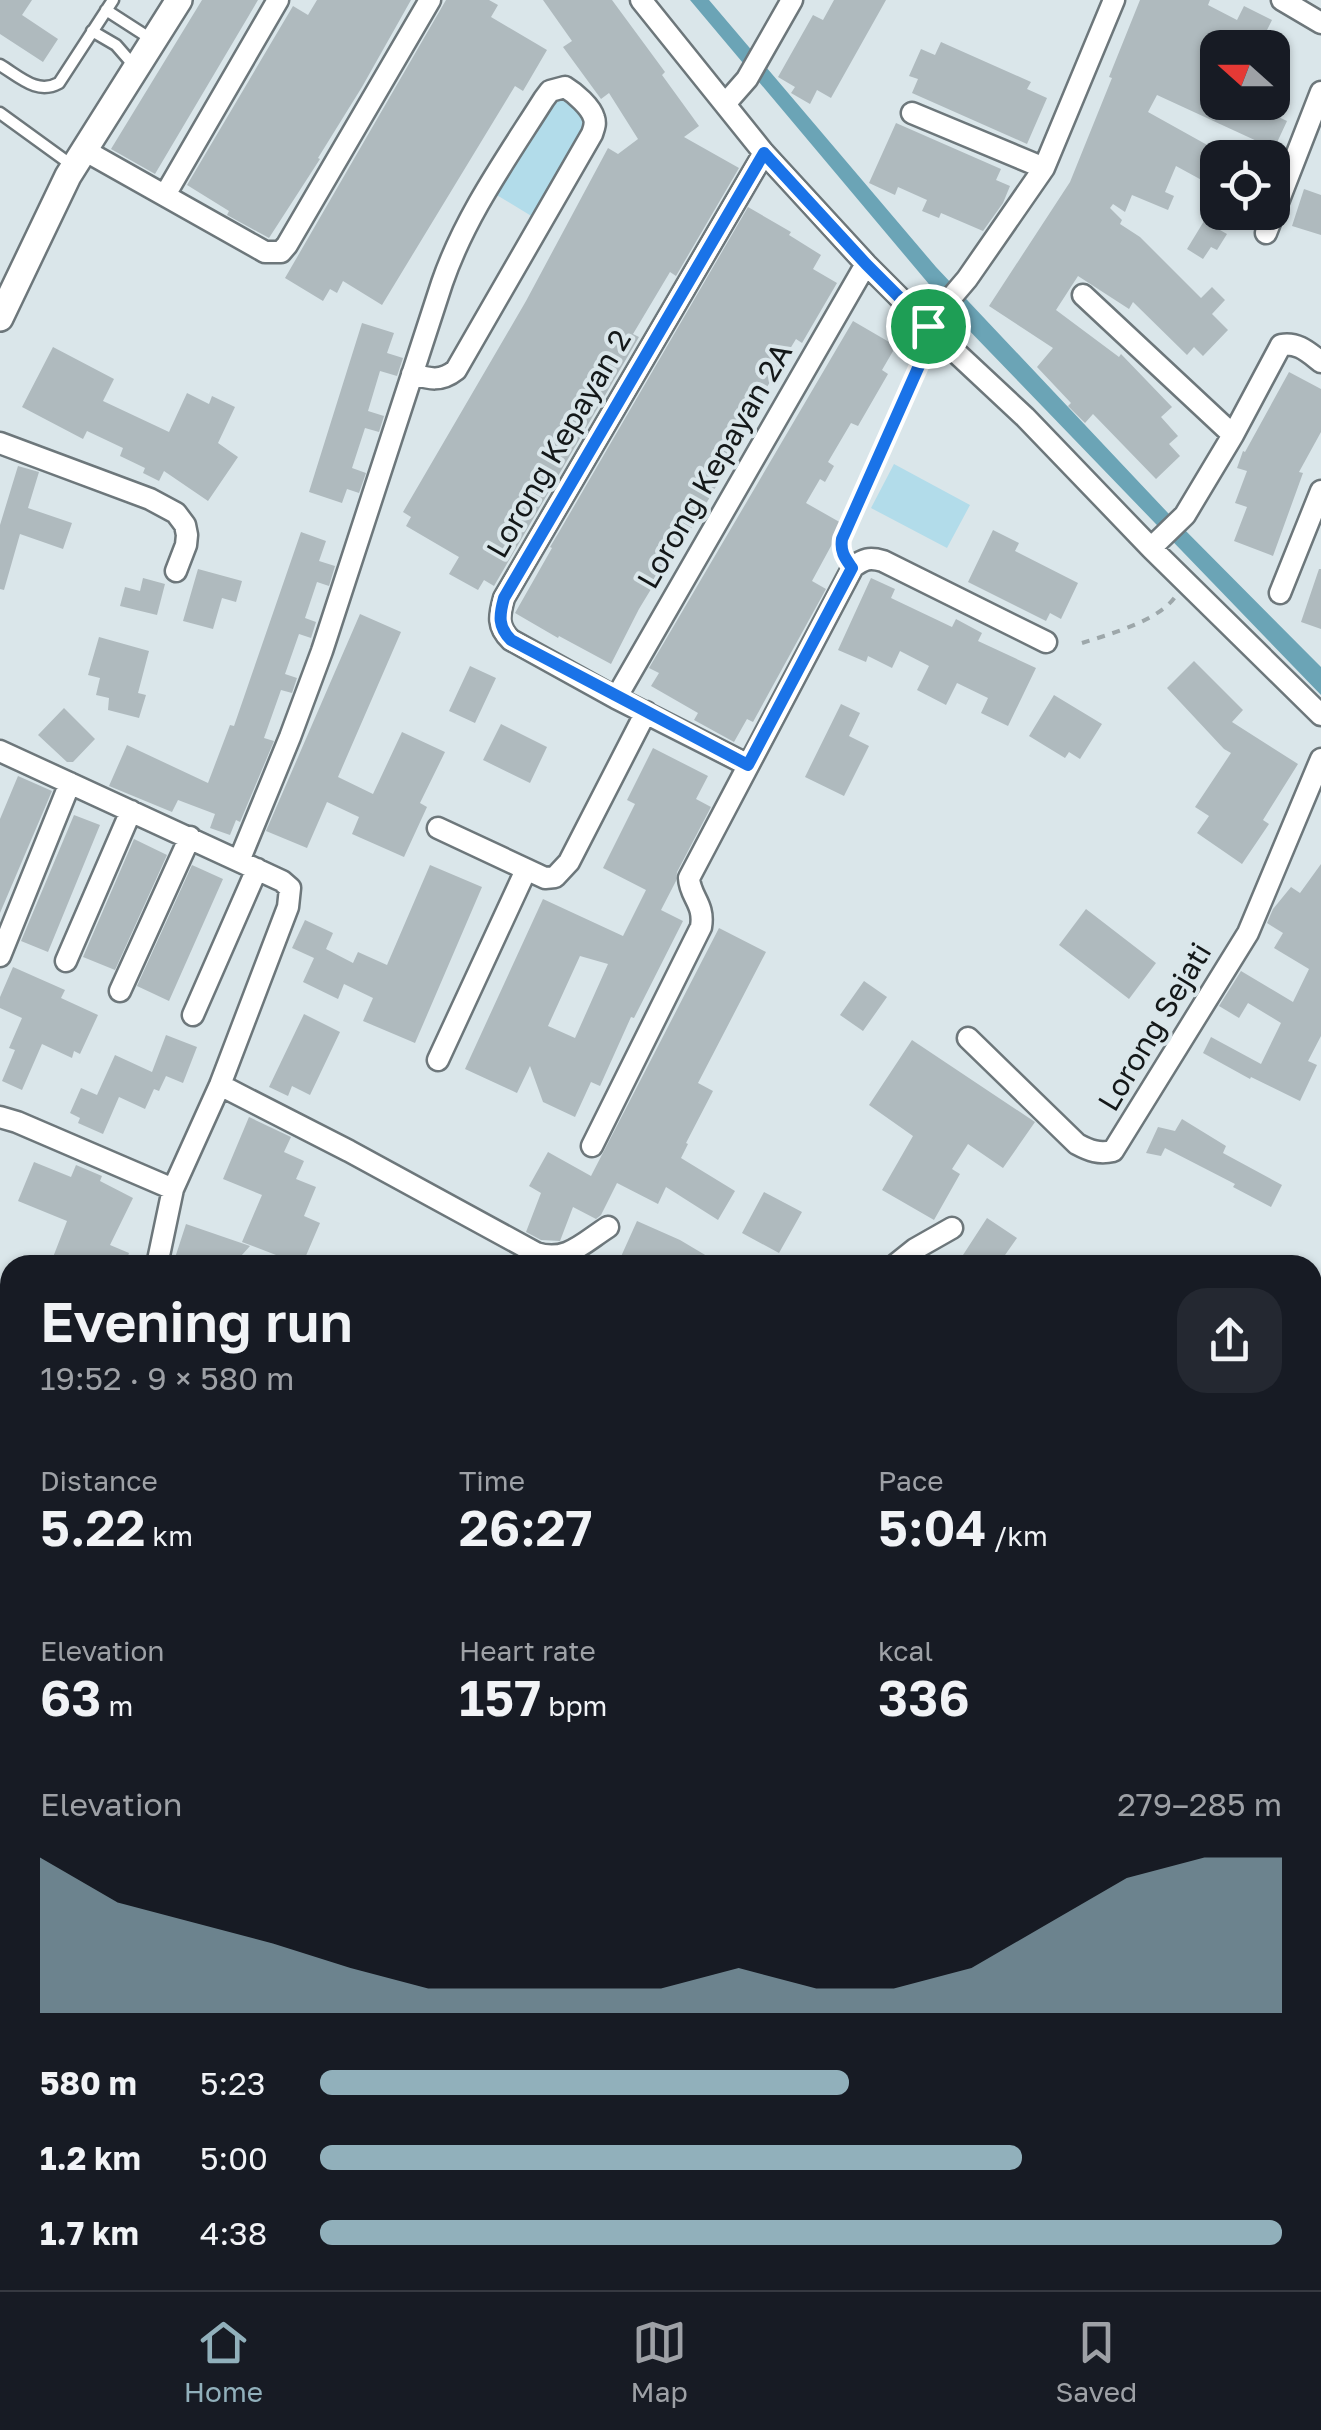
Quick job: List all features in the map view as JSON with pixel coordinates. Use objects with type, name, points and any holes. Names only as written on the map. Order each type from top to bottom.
[{"type":"street","points":[[0,318],[79,158],[179,0]]},
{"type":"street","points":[[165,195],[278,0]]},
{"type":"street","points":[[79,158],[165,195],[265,252],[281,252],[430,0]]},
{"type":"street","points":[[641,0],[764,153],[866,264],[1156,544],[1184,580],[1321,715]]},
{"type":"street","points":[[725,104],[747,79],[792,0]]},
{"type":"street","points":[[931,326],[1044,168],[1114,0]]},
{"type":"street","points":[[1282,0],[1321,23]]},
{"type":"street","points":[[193,1015],[322,651],[412,374],[450,259],[469,218],[550,91],[565,88],[594,115],[595,124],[575,164],[456,370],[435,380],[412,374]]},
{"type":"street","points":[[1266,233],[1321,92]]},
{"type":"street","points":[[912,113],[1044,168]]},
{"type":"street","name":"Lorong Kepayan 2","points":[[748,765],[511,640],[502,632],[499,622],[504,598],[764,153]]},
{"type":"street","name":"Lorong Kepayan 2A","points":[[616,698],[866,264]]},
{"type":"street","points":[[1083,295],[1233,434]]},
{"type":"street","points":[[1156,544],[1186,515],[1281,346],[1298,345],[1321,362]]},
{"type":"street","points":[[0,443],[164,504],[185,525],[187,535],[176,571]]},
{"type":"street","points":[[1280,594],[1321,491]]},
{"type":"street","points":[[592,1146],[702,927],[702,909],[690,887],[690,878],[852,568],[864,559],[883,561],[1046,642]]},
{"type":"street","points":[[438,828],[545,878],[555,877],[569,862],[646,712]]},
{"type":"street","points":[[2,756],[190,838],[290,888],[288,906],[220,1085],[174,1190],[159,1255]]},
{"type":"street","name":"Lorong Sejati","points":[[968,1038],[1077,1144],[1090,1151],[1113,1150],[1248,933],[1321,759]]},
{"type":"street","points":[[0,956],[70,784]]},
{"type":"street","points":[[66,961],[130,811]]},
{"type":"street","points":[[120,991],[190,838]]},
{"type":"street","points":[[438,1060],[526,870]]},
{"type":"street","points":[[220,1085],[542,1255]]},
{"type":"street","points":[[0,1118],[174,1190]]},
{"type":"street","points":[[563,1255],[608,1226]]},
{"type":"street","points":[[909,1255],[952,1228]]},
{"type":"lane","points":[[0,65],[38,88],[52,87],[59,83],[109,5],[153,41]]},
{"type":"lane","points":[[92,30],[116,45],[137,68]]},
{"type":"lane","points":[[0,113],[79,158]]},
{"type":"path","points":[[852,568],[840,548],[842,539],[931,326]]},
{"type":"path","points":[[1082,643],[1164,610],[1184,580]]},
{"type":"shaded area","points":[[690,0],[709,0],[936,267],[1168,513],[1321,667],[1321,695],[960,321]]},
{"type":"shaded area","points":[[558,95],[581,113],[587,128],[533,217],[495,194]]},
{"type":"shaded area","points":[[894,464],[970,505],[947,548],[871,508]]},
{"type":"building","points":[[0,0],[32,0],[22,15],[58,39],[43,62],[0,34]]},
{"type":"building","points":[[202,0],[258,0],[155,174],[111,149]]},
{"type":"building","points":[[317,0],[411,0],[320,159],[269,238],[227,215],[229,211],[187,185],[293,6],[308,15]]},
{"type":"building","points":[[446,0],[489,0],[498,5],[491,17],[547,50],[523,91],[515,86],[382,305],[343,281],[337,293],[330,289],[323,301],[285,278]]},
{"type":"building","points":[[543,0],[612,0],[699,126],[684,137],[739,168],[676,276],[670,272],[633,334],[639,337],[494,586],[484,580],[478,590],[449,574],[459,557],[406,526],[411,517],[403,512],[526,301],[608,148],[618,154],[638,139],[609,93],[601,99],[563,47],[572,41]]},
{"type":"building","points":[[834,0],[886,0],[831,98],[817,90],[810,104],[791,93],[795,87],[778,77],[813,15],[823,20]]},
{"type":"building","points":[[1140,0],[1210,0],[1208,5],[1237,20],[1244,6],[1272,20],[1267,30],[1200,30],[1200,115],[1157,95],[1148,112],[1200,141],[1200,179],[1176,166],[1165,192],[1174,196],[1168,210],[1132,195],[1125,212],[1113,204],[1110,208],[1122,220],[1120,224],[1140,237],[1201,298],[1212,287],[1225,300],[1212,314],[1228,330],[1203,356],[1194,347],[1187,355],[1133,302],[1129,309],[1078,276],[1056,310],[1119,357],[1121,354],[1172,407],[1161,417],[1178,436],[1169,444],[1180,456],[1156,479],[1093,414],[1085,423],[1037,367],[1053,348],[989,306],[1070,182],[1112,78],[1109,77]]},
{"type":"building","points":[[941,42],[1031,82],[1027,89],[1047,98],[1027,144],[912,93],[918,79],[909,76],[921,49],[935,55]]},
{"type":"building","points":[[1211,120],[1287,121],[1278,140],[1254,140]]},
{"type":"building","points":[[896,123],[1001,169],[996,180],[1010,186],[983,231],[941,213],[939,218],[922,211],[927,200],[898,187],[895,195],[869,183]]},
{"type":"building","points":[[1304,189],[1321,195],[1321,235],[1292,226]]},
{"type":"building","points":[[748,207],[821,255],[813,269],[837,283],[802,343],[796,339],[761,397],[768,401],[761,413],[754,409],[740,432],[746,435],[682,545],[679,543],[639,609],[611,664],[515,613]]},
{"type":"building","points":[[1200,228],[1227,234],[1217,250],[1211,247],[1203,259],[1187,249]]},
{"type":"building","points":[[853,321],[896,346],[882,370],[888,374],[858,426],[851,423],[828,462],[834,466],[825,482],[820,479],[806,503],[843,524],[812,581],[826,589],[753,722],[747,719],[734,742],[694,720],[698,713],[651,686],[659,673],[649,668]]},
{"type":"building","points":[[362,323],[394,333],[387,353],[403,358],[397,376],[380,371],[368,411],[384,416],[379,432],[365,428],[352,468],[366,473],[359,493],[347,489],[342,503],[309,492]]},
{"type":"building","points":[[53,347],[114,379],[103,401],[169,432],[187,393],[209,404],[212,396],[235,407],[218,443],[238,457],[208,501],[164,471],[159,481],[143,473],[145,468],[120,456],[123,448],[87,431],[83,439],[22,407]]},
{"type":"building","points":[[1289,372],[1321,389],[1321,432],[1299,472],[1303,473],[1273,556],[1234,541],[1247,507],[1235,503],[1247,471],[1237,468]]},
{"type":"building","points":[[18,466],[39,472],[28,508],[72,523],[63,549],[20,534],[4,590],[0,589],[0,525]]},
{"type":"building","points":[[993,530],[1019,543],[1015,551],[1078,583],[1061,619],[1050,613],[1046,621],[968,582]]},
{"type":"building","points":[[301,532],[326,541],[319,561],[335,566],[329,586],[317,582],[305,618],[316,622],[311,638],[299,634],[285,674],[297,678],[292,693],[281,690],[264,738],[274,741],[240,822],[236,820],[230,835],[210,828],[215,814],[178,800],[172,812],[109,786],[127,745],[208,783],[230,725],[234,726]]},
{"type":"building","points":[[198,569],[242,581],[236,602],[222,598],[213,629],[183,621]]},
{"type":"building","points":[[1321,569],[1321,629],[1301,622]]},
{"type":"building","points":[[143,578],[165,584],[157,615],[120,606],[125,587],[140,591]]},
{"type":"building","points":[[871,578],[895,589],[891,598],[952,627],[956,619],[982,633],[978,641],[1036,668],[1008,726],[981,713],[988,698],[957,683],[946,705],[917,690],[929,666],[900,651],[892,668],[868,656],[866,662],[838,650]]},
{"type":"building","points":[[360,614],[401,632],[338,777],[373,794],[402,732],[445,752],[420,803],[427,807],[404,857],[352,834],[359,817],[327,802],[307,848],[266,831]]},
{"type":"building","points":[[99,637],[149,651],[138,693],[146,695],[139,718],[108,710],[109,698],[96,695],[100,678],[88,675]]},
{"type":"building","points":[[1194,661],[1243,710],[1232,722],[1298,764],[1263,820],[1269,824],[1242,864],[1197,833],[1209,816],[1195,807],[1231,753],[1167,688]]},
{"type":"building","points":[[470,666],[496,678],[475,723],[449,711]]},
{"type":"building","points":[[1054,695],[1102,724],[1080,759],[1069,752],[1065,758],[1029,736]]},
{"type":"building","points":[[841,704],[860,713],[849,736],[869,746],[844,796],[805,777]]},
{"type":"building","points":[[64,708],[95,739],[73,762],[67,762],[38,735]]},
{"type":"building","points":[[501,724],[547,747],[530,783],[483,760]]},
{"type":"building","points":[[653,748],[708,776],[696,799],[711,807],[661,910],[683,921],[634,1018],[631,1017],[600,1086],[591,1082],[575,1117],[543,1102],[530,1066],[517,1093],[465,1069],[543,899],[623,936],[646,890],[603,868],[635,804],[627,800]],"holes":[[[580,956],[608,964],[575,1038],[548,1026]]]},
{"type":"building","points":[[18,776],[52,791],[0,913],[0,819]]},
{"type":"building","points":[[74,815],[100,825],[48,952],[21,941]]},
{"type":"building","points":[[134,839],[167,855],[115,970],[83,957]]},
{"type":"building","points":[[1321,864],[1321,1036],[1308,1061],[1317,1065],[1300,1101],[1203,1053],[1211,1037],[1261,1064],[1281,1023],[1248,1003],[1239,1018],[1219,1006],[1241,971],[1293,1002],[1309,969],[1274,948],[1283,933],[1267,923],[1291,887],[1300,893]]},
{"type":"building","points":[[192,865],[223,879],[169,1001],[137,986]]},
{"type":"building","points":[[430,865],[482,887],[415,1043],[363,1021],[373,998],[344,984],[338,999],[303,982],[314,958],[292,948],[305,920],[333,933],[326,949],[353,963],[358,952],[387,965]]},
{"type":"building","points":[[1086,909],[1156,963],[1129,999],[1059,945]]},
{"type":"building","points":[[719,928],[766,952],[698,1083],[713,1091],[681,1158],[735,1191],[718,1220],[666,1187],[658,1204],[617,1183],[596,1219],[573,1207],[560,1241],[541,1240],[526,1232],[541,1193],[529,1186],[548,1152],[591,1176]]},
{"type":"building","points":[[13,967],[65,990],[61,998],[98,1015],[80,1054],[74,1051],[72,1058],[42,1044],[22,1090],[2,1081],[15,1050],[9,1048],[22,1018],[0,1008],[0,997]]},
{"type":"building","points":[[864,981],[887,997],[863,1031],[840,1015]]},
{"type":"building","points":[[304,1014],[340,1032],[310,1095],[292,1086],[288,1096],[269,1087]]},
{"type":"building","points":[[166,1035],[197,1047],[183,1083],[166,1076],[159,1091],[154,1089],[145,1109],[119,1097],[103,1134],[78,1123],[80,1118],[70,1113],[81,1088],[97,1095],[115,1055],[152,1072]]},
{"type":"building","points":[[912,1040],[1035,1122],[1003,1168],[968,1144],[952,1169],[960,1174],[934,1220],[882,1190],[913,1136],[869,1105]]},
{"type":"building","points":[[249,1117],[291,1137],[284,1152],[304,1161],[296,1179],[316,1187],[304,1216],[320,1223],[306,1255],[276,1255],[242,1242],[262,1195],[223,1179]]},
{"type":"building","points":[[1182,1119],[1226,1146],[1223,1153],[1282,1185],[1271,1207],[1165,1148],[1161,1156],[1146,1153],[1158,1127],[1175,1131]]},
{"type":"building","points":[[34,1162],[71,1177],[76,1165],[102,1176],[100,1181],[133,1198],[110,1245],[128,1255],[54,1255],[67,1221],[18,1201]]},
{"type":"building","points":[[764,1192],[802,1212],[779,1253],[742,1233]]},
{"type":"building","points":[[987,1218],[1017,1238],[1005,1255],[963,1255]]},
{"type":"building","points":[[637,1221],[705,1255],[622,1255]]},
{"type":"building","points":[[186,1224],[250,1246],[242,1255],[176,1255]]},
{"type":"route","points":[[764,153],[928,326],[934,332],[842,539],[840,548],[852,568],[748,765],[616,698],[502,632],[499,622],[504,598],[764,153]]}]
